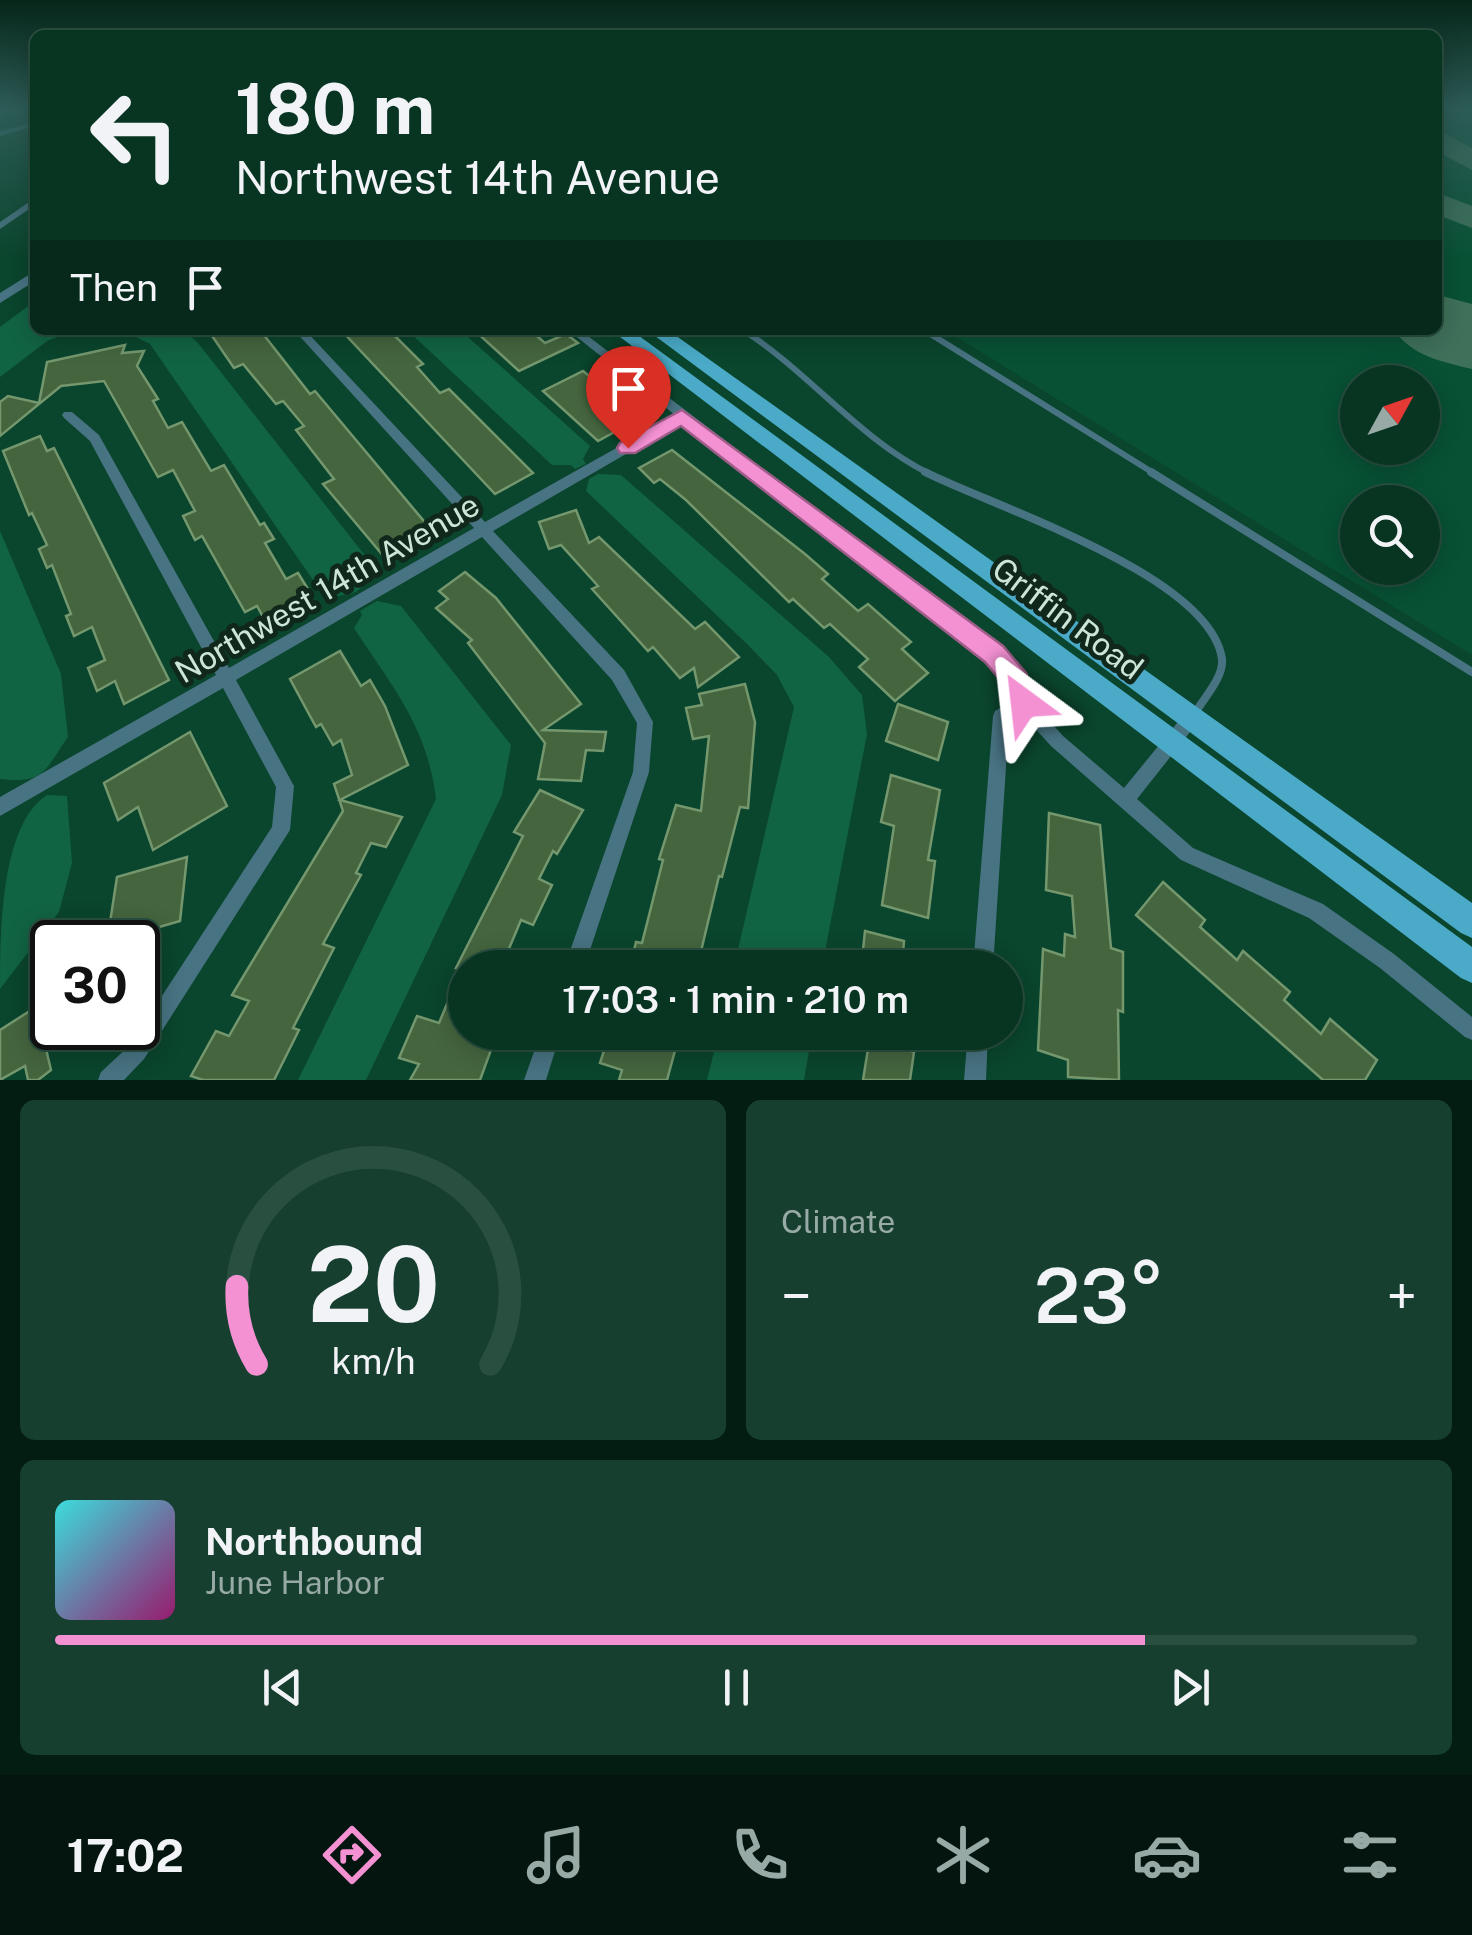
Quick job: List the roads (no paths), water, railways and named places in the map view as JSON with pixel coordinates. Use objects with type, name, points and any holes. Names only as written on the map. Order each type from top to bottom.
[{"type":"main road","name":"Griffin Road","points":[[627,335],[1472,967]]},
{"type":"main road","name":"Griffin Road","points":[[663,335],[1472,922]]},
{"type":"street","points":[[0,226],[30,205]]},
{"type":"street","points":[[0,300],[30,279]]},
{"type":"street","points":[[305,335],[618,675],[644,722],[641,772],[580,950]]},
{"type":"street","points":[[578,335],[994,654],[1017,682],[1024,703],[1057,740],[1188,854],[1316,911],[1388,962],[1472,1030]]},
{"type":"street","points":[[68,415],[95,438],[285,786],[281,830],[137,1052],[109,1080]]},
{"type":"street","name":"Northwest 14th Avenue","points":[[0,807],[682,416]]},
{"type":"street","points":[[984,950],[1001,716],[1024,703]]},
{"type":"street","points":[[1126,800],[1192,718]]},
{"type":"street","points":[[535,1080],[545,1050]]},
{"type":"street","points":[[974,1080],[976,1050]]},
{"type":"lane","points":[[750,335],[797,366],[855,425],[904,461],[1130,564],[1171,589],[1202,616],[1220,645],[1222,665],[1192,718]]},
{"type":"lane","points":[[932,335],[1472,672]]}]
